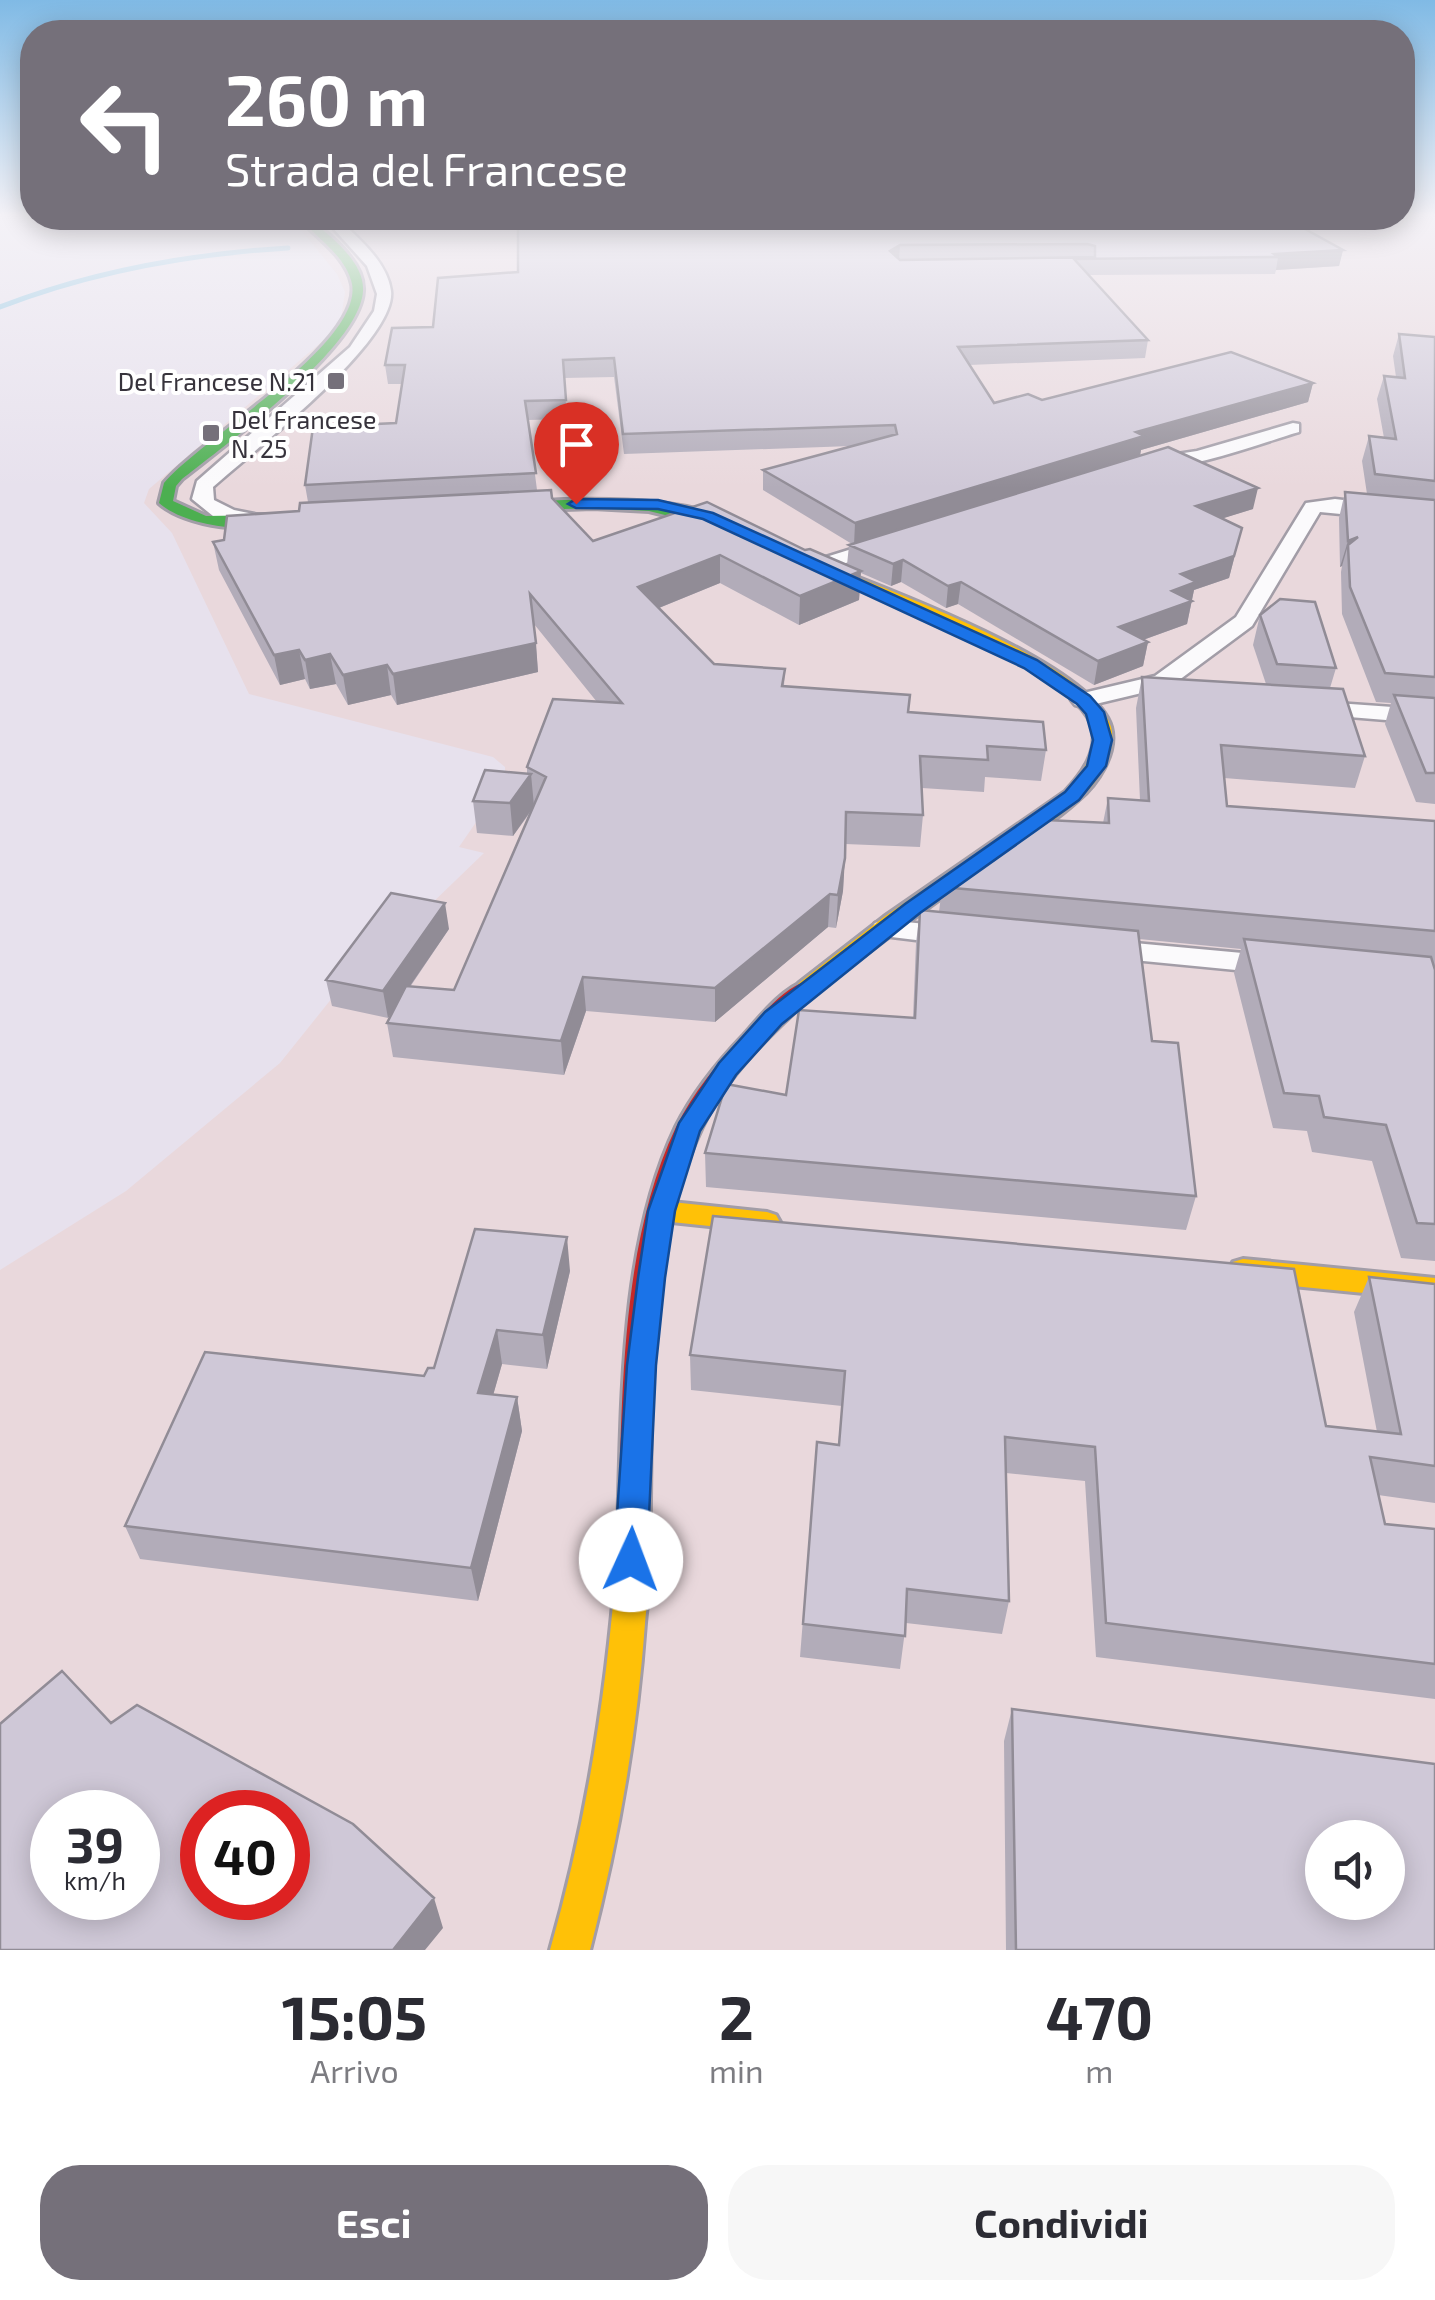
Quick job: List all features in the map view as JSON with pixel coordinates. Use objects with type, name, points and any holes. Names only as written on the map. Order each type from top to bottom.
[{"type":"street","points":[[300,518],[200,521],[186,518],[166,502],[169,486],[177,476],[343,331],[356,305]]},
{"type":"street","points":[[260,520],[207,506],[202,493],[210,478],[372,331],[384,305]]},
{"type":"street","points":[[343,331],[372,331]]},
{"type":"street","points":[[235,428],[265,430]]},
{"type":"street","points":[[1125,470],[1161,459],[1199,456],[1292,428]]},
{"type":"street","points":[[474,509],[604,502],[658,505],[708,516],[762,541]]},
{"type":"street","points":[[1083,700],[1163,682],[1244,621],[1312,507],[1335,504],[1435,517]]},
{"type":"street","points":[[808,562],[907,538]]},
{"type":"street","points":[[570,1950],[609,1796],[623,1690],[642,1365],[662,1211],[688,1129],[728,1069],[773,1018],[885,929],[1047,816],[1090,778],[1102,754],[1094,712],[1030,664],[808,562]]},
{"type":"street","points":[[1121,694],[1180,698]]},
{"type":"street","points":[[1278,706],[1435,717]]},
{"type":"street","points":[[885,929],[983,938]]},
{"type":"street","points":[[1082,947],[1298,967]]},
{"type":"street","points":[[662,1211],[781,1223]]},
{"type":"street","points":[[1217,1267],[1435,1289]]},
{"type":"shaded area","points":[[343,305],[1435,305],[1435,1950],[0,1950],[0,1270],[126,1191],[280,1063],[405,907],[427,908],[484,853],[459,847],[505,780],[505,767],[493,757],[249,694],[172,533],[144,503],[149,489],[340,326]]},
{"type":"building","points":[[435,305],[1116,305],[1148,340],[958,347],[994,403],[1028,394],[1042,400],[1231,352],[1313,383],[1136,432],[1144,436],[855,523],[763,470],[897,434],[895,425],[623,434],[614,358],[563,360],[566,400],[525,401],[536,473],[305,485],[313,427],[396,423],[405,365],[385,365],[392,328],[433,327]]},
{"type":"building","points":[[1399,334],[1435,337],[1435,481],[1375,474],[1369,436],[1396,439],[1384,376],[1405,378]]},
{"type":"building","points":[[1168,447],[1258,488],[1196,506],[1242,528],[1234,556],[1181,574],[1196,582],[1172,591],[1192,601],[1119,627],[1148,642],[1098,661],[961,582],[948,586],[903,560],[893,564],[849,545]]},
{"type":"building","points":[[551,490],[552,498],[593,541],[707,502],[805,550],[861,571],[800,596],[720,555],[638,587],[714,664],[785,669],[782,686],[910,695],[908,712],[1043,722],[1046,750],[987,746],[988,760],[920,756],[923,815],[846,812],[845,858],[838,895],[830,894],[715,988],[583,977],[561,1041],[387,1023],[406,986],[454,990],[546,777],[527,767],[553,699],[622,703],[530,594],[536,643],[393,674],[387,665],[343,675],[330,654],[305,660],[299,650],[274,655],[213,542],[224,540],[227,516],[299,511],[300,503]]},
{"type":"building","points":[[1345,492],[1435,500],[1435,677],[1385,673],[1350,587],[1348,545],[1358,537],[1348,541]]},
{"type":"building","points":[[1280,599],[1315,602],[1336,668],[1277,664],[1260,615]]},
{"type":"building","points":[[1142,677],[1343,689],[1365,756],[1221,745],[1227,806],[1435,821],[1435,931],[942,887],[1046,820],[1109,823],[1108,798],[1149,801]]},
{"type":"building","points":[[1394,695],[1435,698],[1435,773],[1426,773]]},
{"type":"building","points":[[485,770],[531,774],[510,803],[473,801]]},
{"type":"building","points":[[391,893],[445,903],[383,991],[326,980]]},
{"type":"building","points":[[920,910],[1138,931],[1152,1041],[1178,1043],[1196,1196],[705,1153],[726,1084],[786,1095],[799,1010],[915,1018]]},
{"type":"building","points":[[1244,939],[1431,957],[1435,970],[1435,1224],[1417,1223],[1386,1125],[1324,1117],[1319,1096],[1284,1093]]},
{"type":"building","points":[[713,1216],[1294,1269],[1326,1426],[1401,1434],[1369,1277],[1435,1284],[1435,1466],[1370,1457],[1385,1524],[1435,1529],[1435,1664],[1106,1623],[1095,1447],[1005,1437],[1009,1601],[907,1589],[905,1636],[803,1624],[817,1442],[839,1445],[845,1371],[690,1355]]},
{"type":"building","points":[[475,1229],[567,1237],[543,1335],[497,1330],[478,1393],[517,1397],[471,1568],[125,1526],[205,1352],[424,1376],[428,1368],[434,1368]]},
{"type":"building","points":[[62,1671],[111,1723],[137,1705],[291,1790],[180,1790],[180,1920],[310,1920],[310,1800],[353,1824],[434,1898],[393,1950],[0,1950],[0,1724]]},
{"type":"building","points":[[1012,1709],[1435,1764],[1435,1950],[1016,1950]]},
{"type":"waterway","points":[[0,307],[5,305]]},
{"type":"traffic: fast","points":[[278,519],[234,522],[192,517],[166,503],[169,486],[311,364],[335,337],[354,305]]},
{"type":"traffic: fast","points":[[506,507],[649,507],[733,528]]},
{"type":"traffic: slow","points":[[807,988],[892,922],[1072,796],[1099,759],[1103,737],[1096,715],[1076,694],[1046,673],[965,630],[813,565]]},
{"type":"traffic: slow","points":[[662,1211],[767,1222]]},
{"type":"traffic: slow","points":[[1243,1270],[1435,1289]]},
{"type":"traffic: slow","points":[[570,1950],[595,1853],[613,1756],[626,1657],[633,1557]]},
{"type":"traffic: jam","points":[[633,1557],[643,1337],[658,1222],[671,1171],[689,1127],[712,1088],[757,1035],[807,988]]},
{"type":"place","name":"Del Francese N.21","points":[[336,381]]},
{"type":"place","name":"Del Francese N. 25","points":[[211,433]]},
{"type":"route","points":[[576,504],[639,503],[708,516],[1055,678],[1094,712],[1102,740],[1102,754],[1090,778],[1072,796],[913,908],[773,1018],[728,1069],[688,1129],[662,1211],[652,1278],[642,1365],[631,1560]]}]
